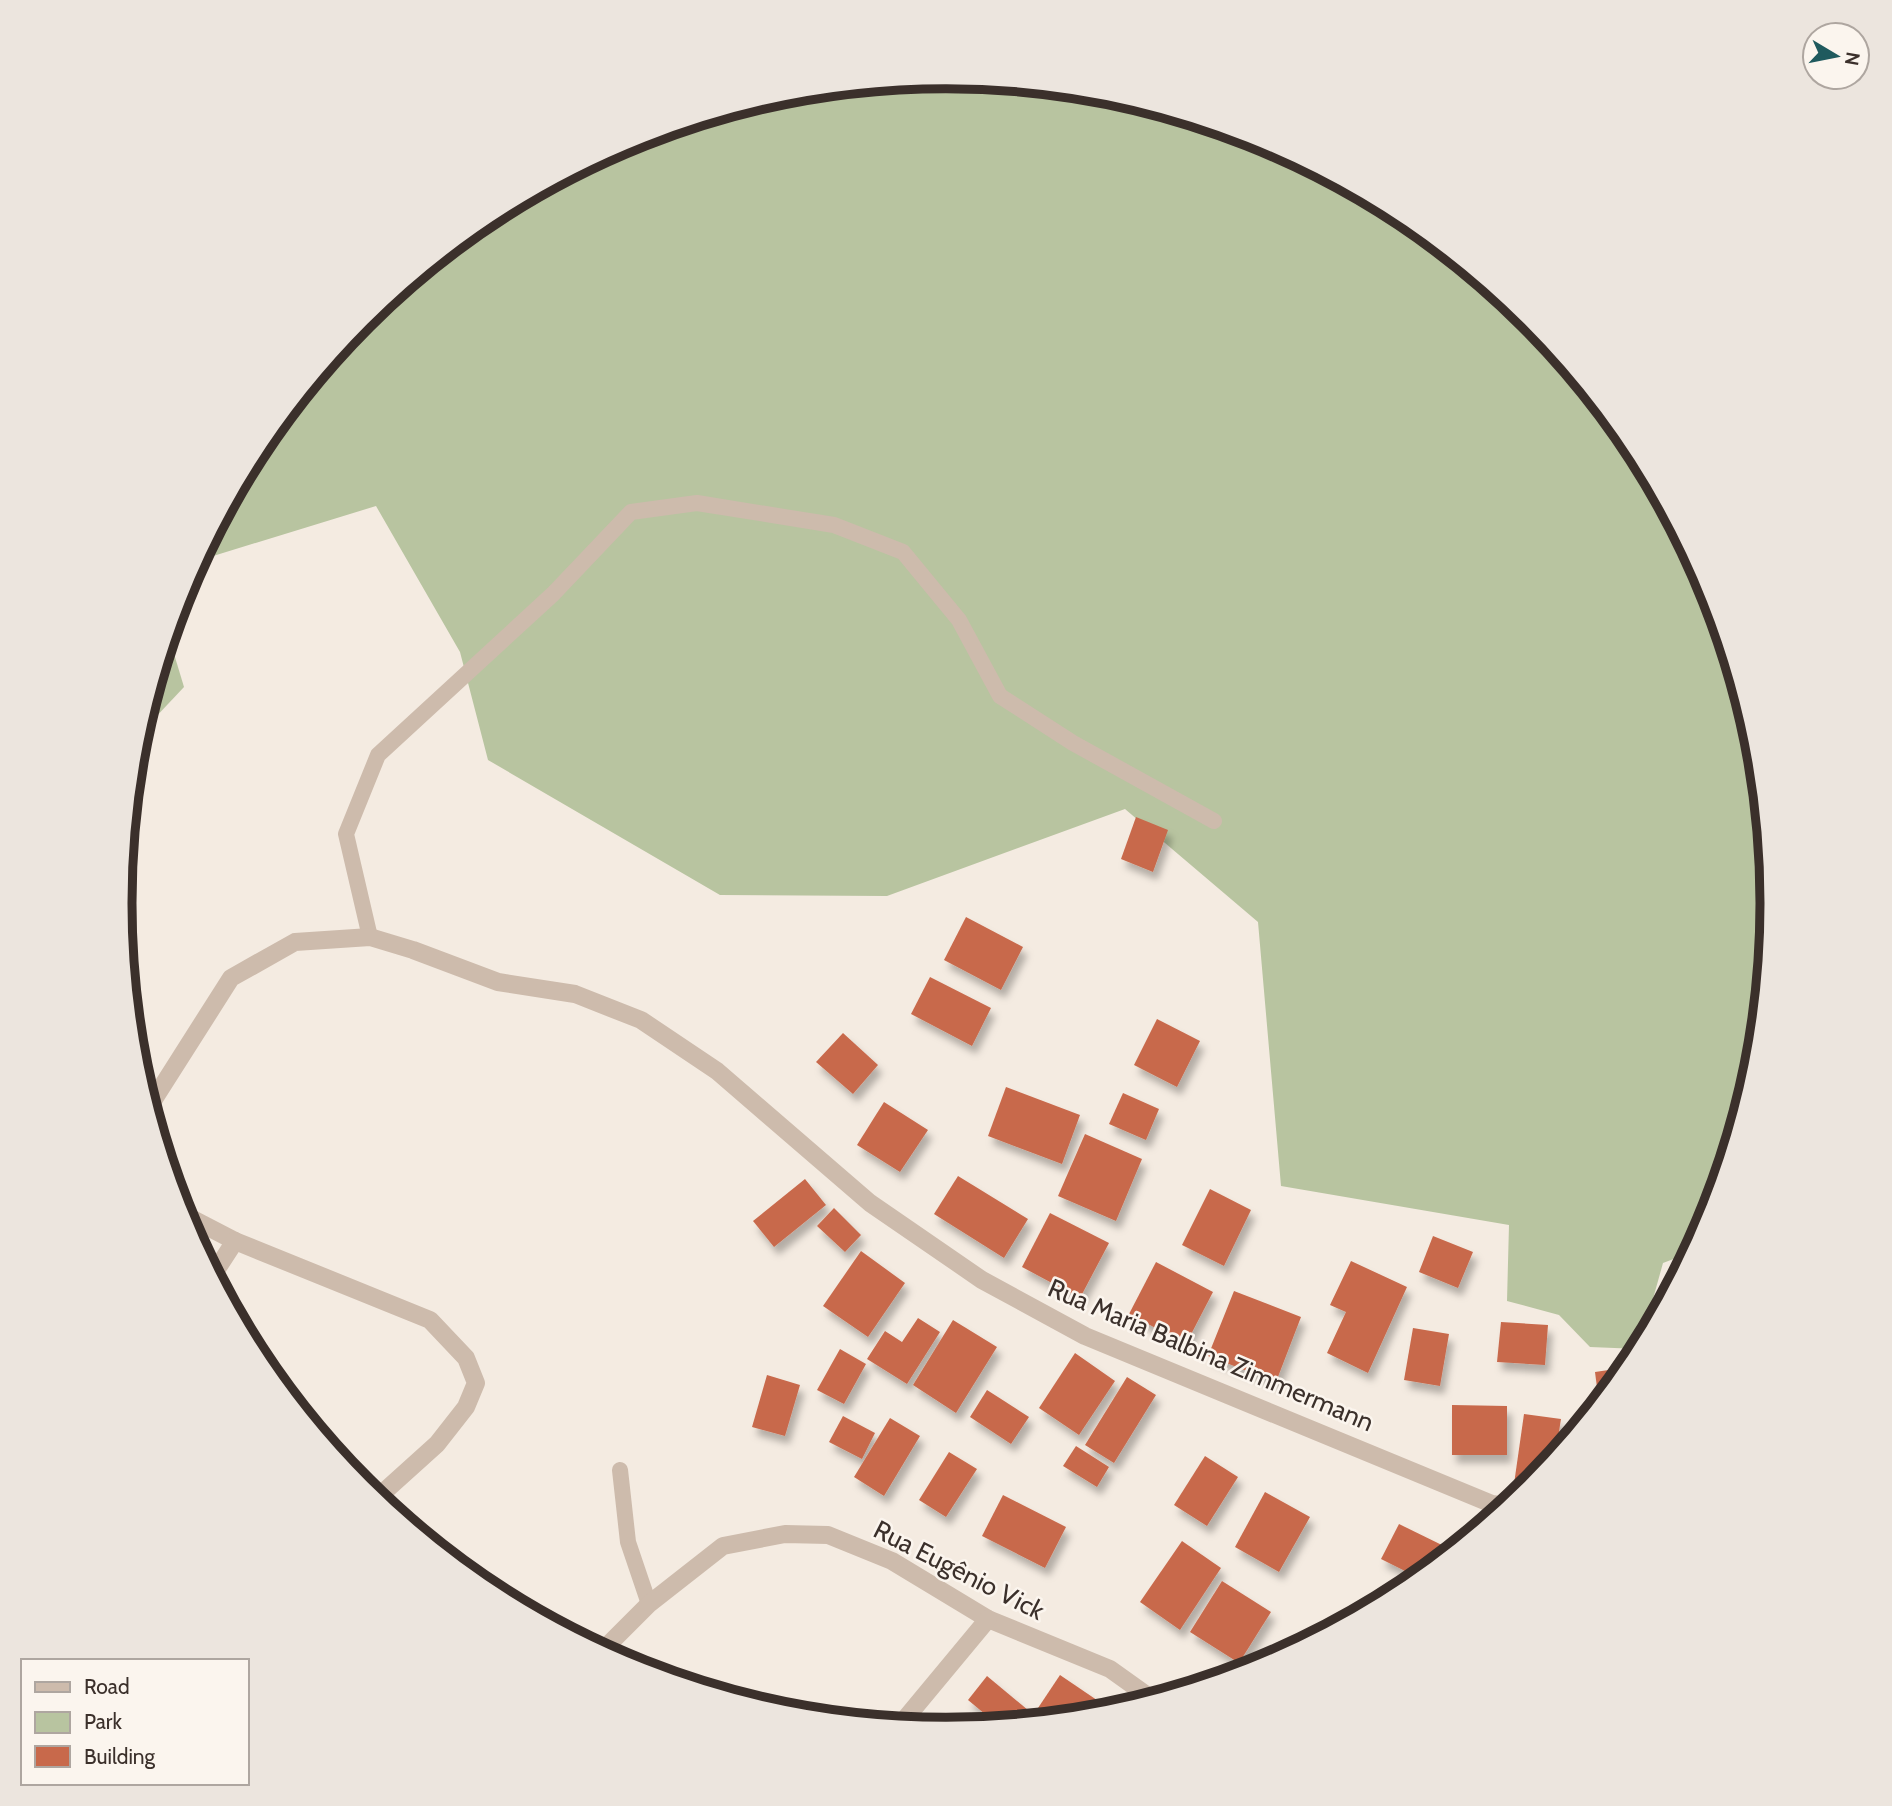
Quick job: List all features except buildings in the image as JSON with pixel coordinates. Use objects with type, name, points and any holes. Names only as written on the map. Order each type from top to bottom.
[{"type":"street","name":"Rua Maria Balbina Zimmermann","points":[[156,1096],[231,978],[295,942],[370,937],[498,982],[575,994],[641,1020],[718,1071],[870,1203],[982,1280],[1085,1335],[1494,1504]]},
{"type":"street","points":[[197,1221],[235,1241],[430,1320],[466,1358],[476,1383],[466,1407],[437,1444],[385,1491]]},
{"type":"street","points":[[218,1267],[235,1241]]},
{"type":"street","name":"Rua Eugênio Vick","points":[[609,1644],[649,1604],[723,1546],[785,1534],[828,1535],[892,1561],[988,1619],[1110,1669],[1143,1692]]},
{"type":"street","points":[[907,1716],[988,1619]]},
{"type":"lane","points":[[370,937],[346,834],[378,755],[553,594],[631,512],[698,503],[834,525],[903,552],[958,620],[1000,696],[1073,743],[1214,821]]},
{"type":"lane","points":[[620,1470],[628,1542],[649,1604]]},
{"type":"green space","points":[[946,89],[1052,96],[1157,117],[1208,132],[1306,173],[1398,226],[1483,291],[1521,328],[1558,366],[1623,451],[1676,543],[1698,592],[1717,641],[1744,744],[1753,797],[1760,903],[1753,1009],[1744,1062],[1717,1165],[1698,1214],[1679,1257],[1663,1263],[1649,1313],[1627,1349],[1590,1347],[1559,1315],[1507,1301],[1509,1225],[1281,1186],[1258,922],[1125,809],[887,896],[720,895],[488,760],[460,652],[376,506],[210,557],[241,496],[300,408],[334,366],[409,291],[494,226],[539,198],[635,151],[684,132],[735,117],[840,96],[893,91]]},
{"type":"green space","points":[[173,649],[184,687],[154,719]]}]
